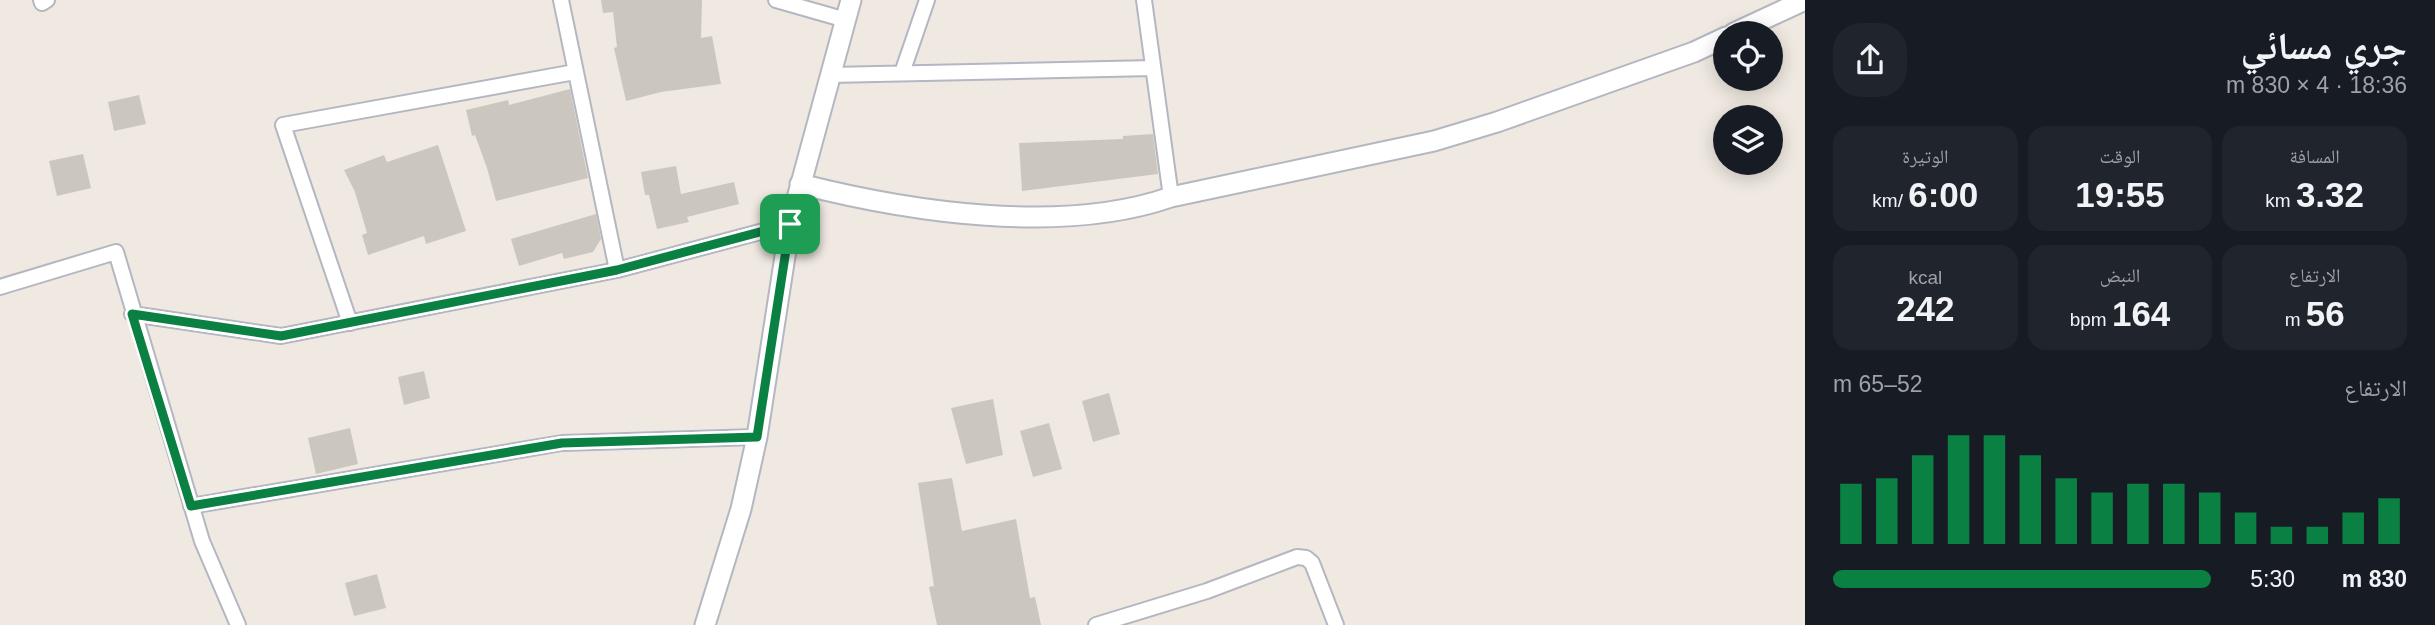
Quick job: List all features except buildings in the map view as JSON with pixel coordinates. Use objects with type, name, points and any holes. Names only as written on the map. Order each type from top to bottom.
[{"type":"street","points":[[41,0],[42,3],[47,0]]},
{"type":"street","points":[[561,0],[617,270]]},
{"type":"street","points":[[776,0],[846,20]]},
{"type":"street","points":[[705,625],[741,509],[757,437],[790,224],[851,0]]},
{"type":"street","points":[[902,73],[927,0]]},
{"type":"street","points":[[1144,0],[1171,197]]},
{"type":"street","points":[[1760,21],[1805,0]]},
{"type":"street","points":[[800,184],[855,198],[1014,218],[1137,208],[1171,197],[1434,141],[1602,85],[1713,42]]},
{"type":"street","points":[[830,75],[1153,68]]},
{"type":"street","points":[[350,323],[283,125],[575,72]]},
{"type":"street","points":[[132,314],[281,336],[617,270],[790,224]]},
{"type":"street","points":[[0,287],[116,252],[132,314],[202,541],[238,625]]},
{"type":"street","points":[[191,506],[562,443],[757,437]]},
{"type":"street","points":[[1097,625],[1207,591],[1297,557],[1306,558],[1312,563],[1336,625]]},
{"type":"route","points":[[790,224],[757,437],[562,443],[191,506],[132,314],[281,336],[617,270],[790,224]]}]
